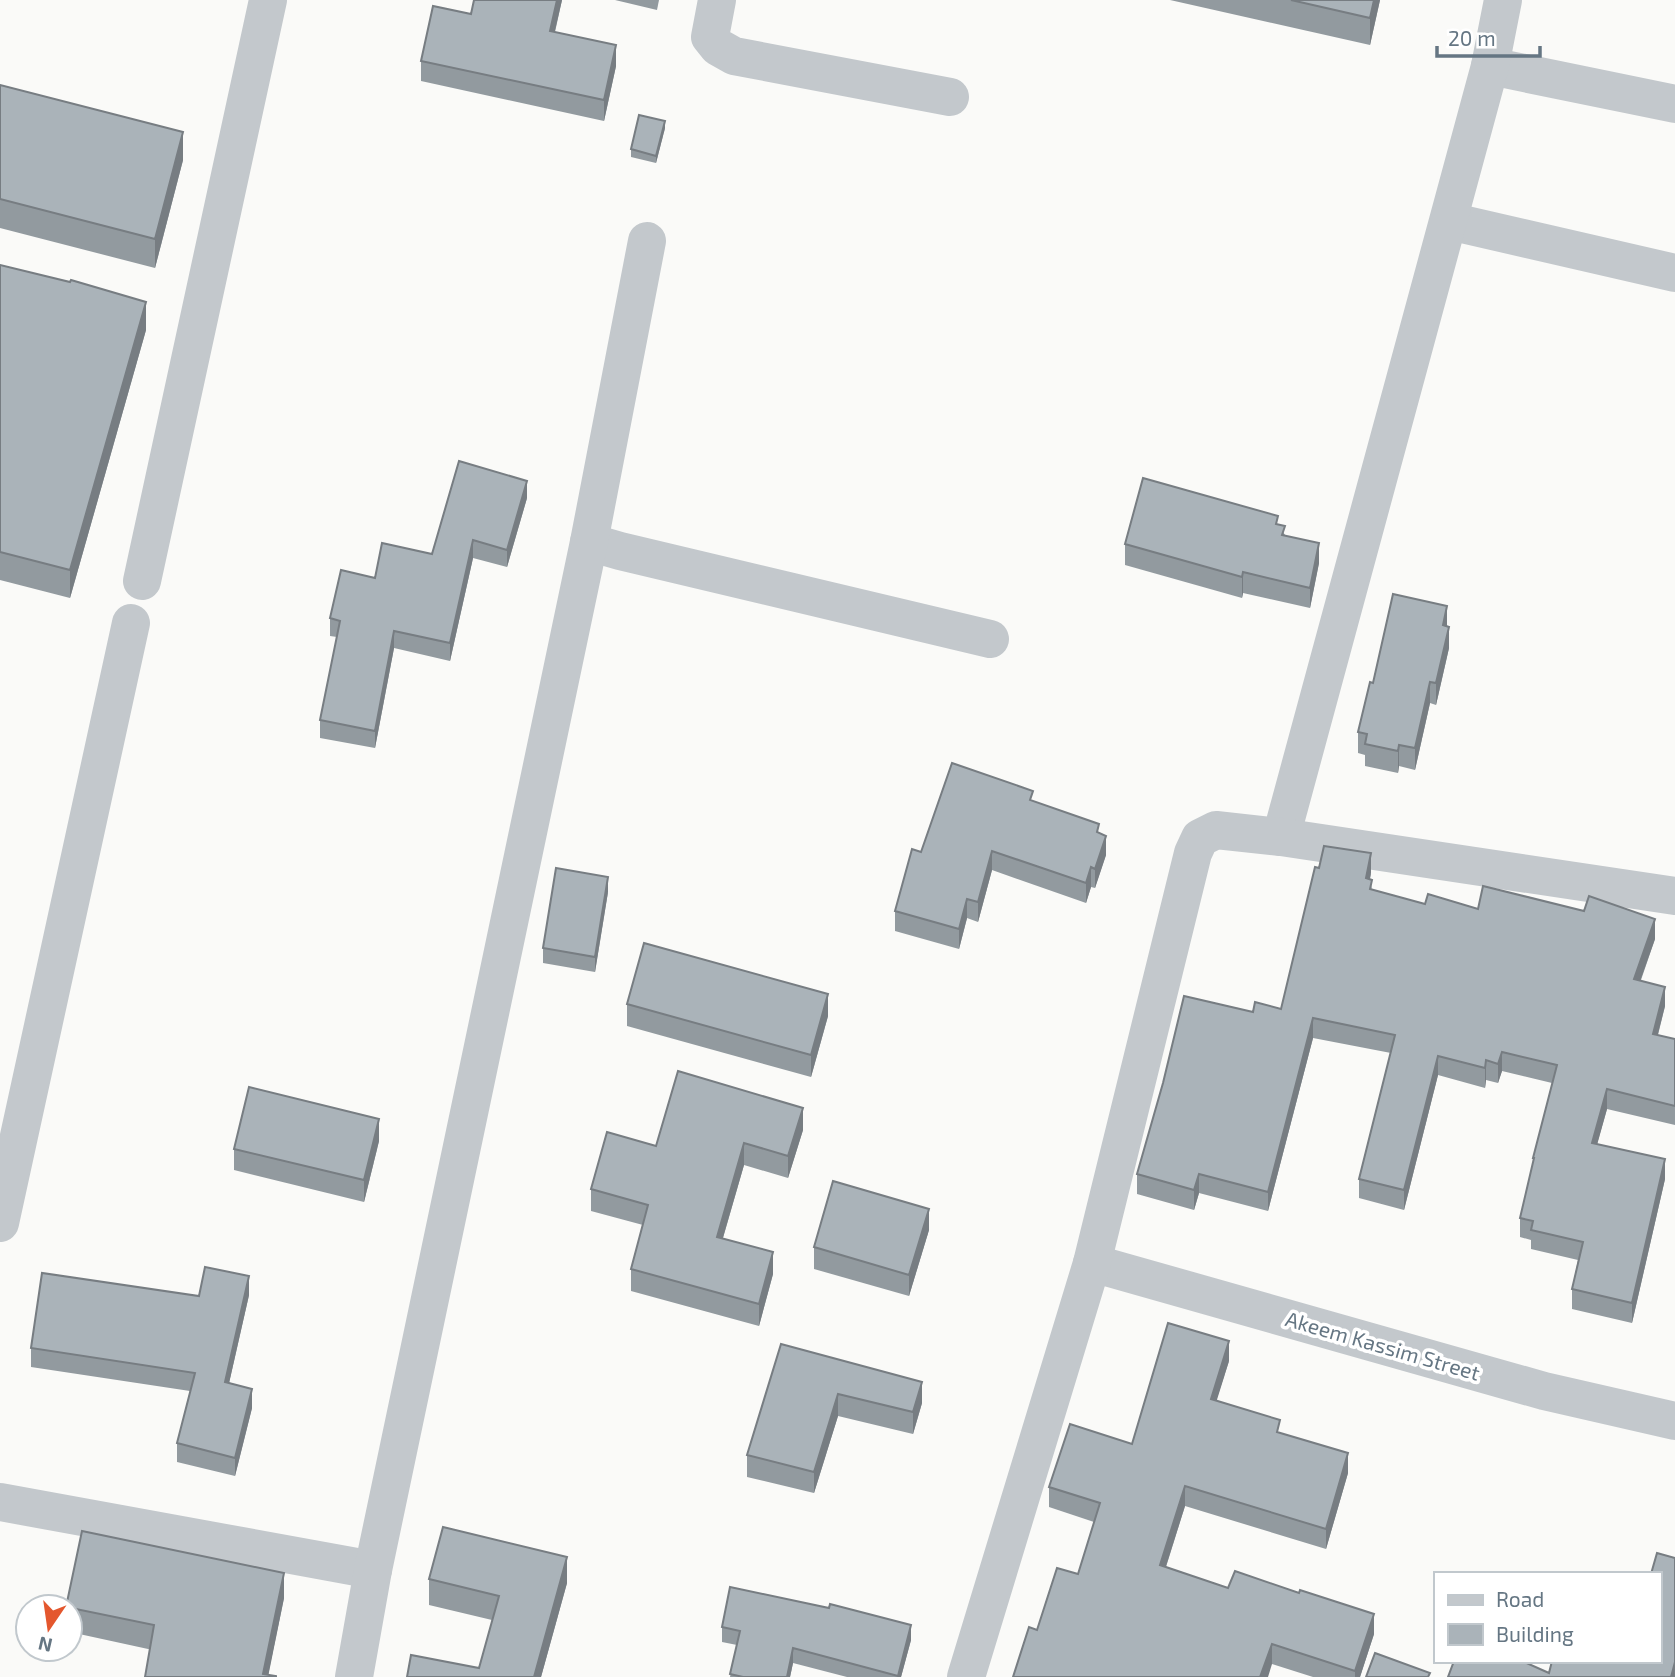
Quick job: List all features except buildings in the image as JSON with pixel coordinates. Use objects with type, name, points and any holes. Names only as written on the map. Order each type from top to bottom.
[{"type":"street","points":[[142,581],[268,0]]},
{"type":"street","points":[[717,0],[710,37],[718,47],[734,55],[950,97]]},
{"type":"street","points":[[1281,837],[1449,221],[1490,66],[1503,0]]},
{"type":"street","points":[[1490,66],[1675,104]]},
{"type":"street","points":[[1449,221],[1675,273]]},
{"type":"street","points":[[354,1677],[373,1570],[589,542],[647,241]]},
{"type":"street","points":[[589,542],[990,639]]},
{"type":"street","points":[[0,1223],[131,623]]},
{"type":"street","points":[[966,1677],[1093,1263],[1190,866],[1200,838],[1216,830],[1281,837],[1675,896]]},
{"type":"street","name":"Akeem Kassim Street","points":[[1093,1263],[1544,1391],[1675,1421]]},
{"type":"street","points":[[0,1502],[373,1570]]}]
